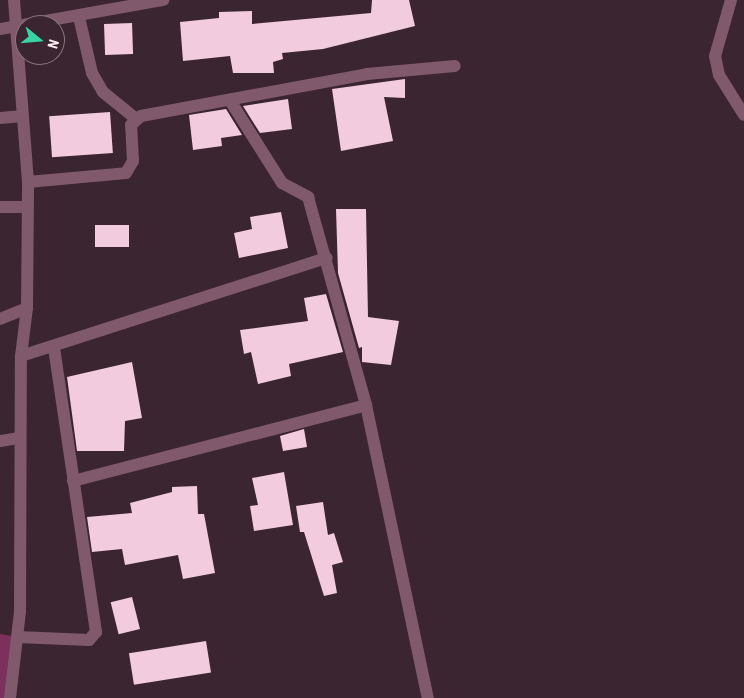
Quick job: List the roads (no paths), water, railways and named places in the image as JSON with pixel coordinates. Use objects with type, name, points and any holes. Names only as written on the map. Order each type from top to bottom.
[{"type":"street","points":[[14,0],[15,15]]},
{"type":"street","points":[[65,19],[163,0]]},
{"type":"street","points":[[731,0],[715,56],[719,75],[744,115]]},
{"type":"street","points":[[79,17],[92,73],[104,92],[135,118],[231,102],[367,74],[455,66]]},
{"type":"street","points":[[0,29],[15,26]]},
{"type":"street","points":[[10,698],[17,638],[21,356],[27,308],[26,206],[28,182],[19,65]]},
{"type":"street","points":[[231,102],[282,183],[306,193],[327,258],[366,405],[428,698]]},
{"type":"street","points":[[0,118],[23,116]]},
{"type":"street","points":[[28,182],[126,174],[133,161],[130,134],[135,118]]},
{"type":"street","points":[[0,207],[26,206]]},
{"type":"street","points":[[21,356],[327,258]]},
{"type":"street","points":[[0,319],[27,308]]},
{"type":"street","points":[[17,638],[89,640],[95,635],[54,347]]},
{"type":"street","points":[[73,482],[366,405]]},
{"type":"street","points":[[0,441],[20,438]]}]
